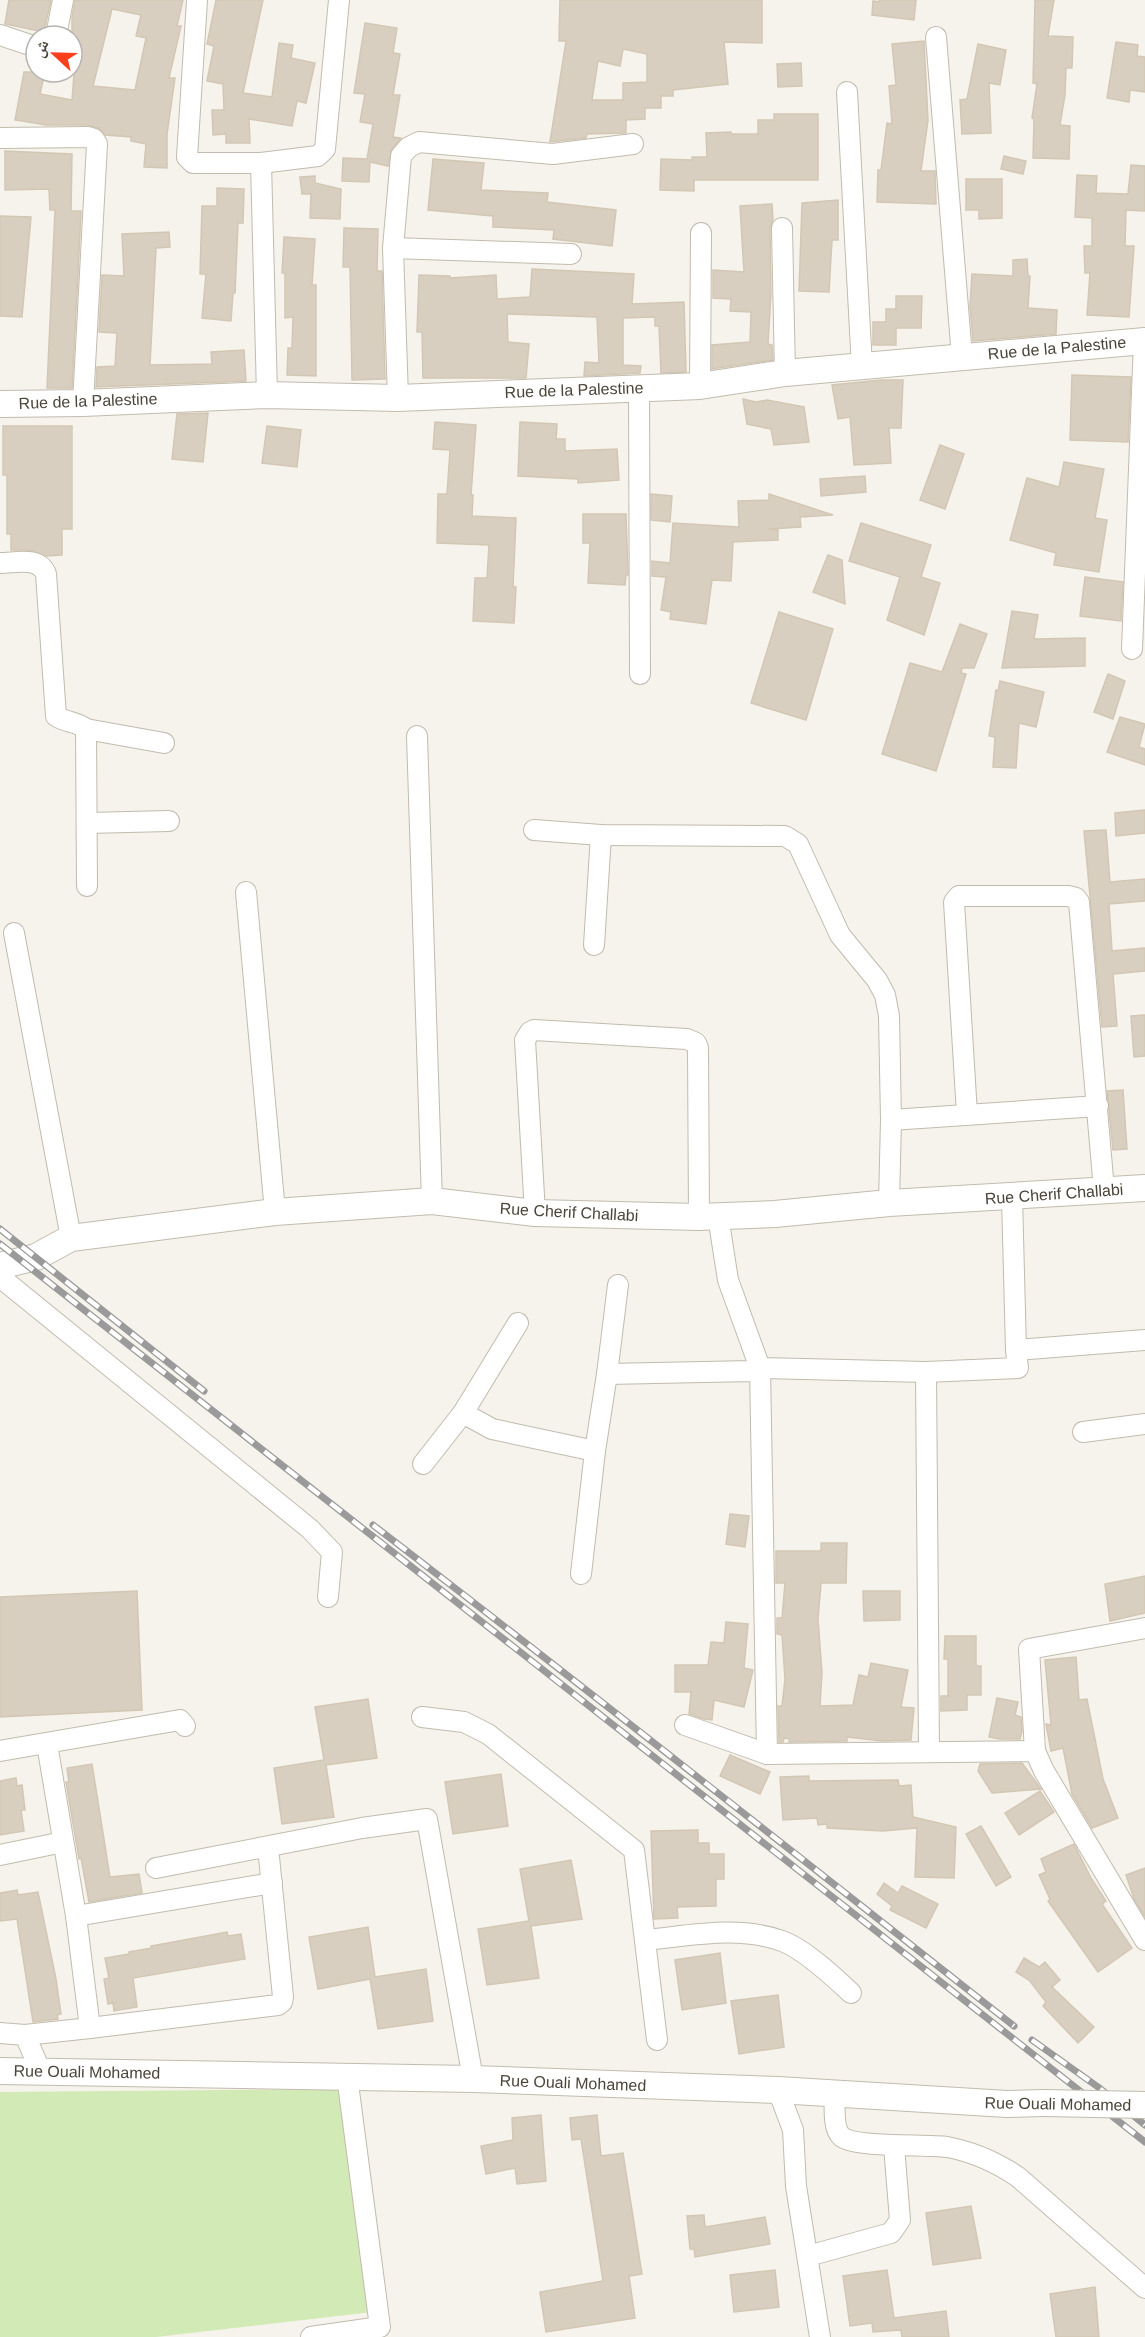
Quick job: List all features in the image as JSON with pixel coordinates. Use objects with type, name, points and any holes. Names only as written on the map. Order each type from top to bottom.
[{"type":"street","points":[[58,24],[63,0]]},
{"type":"street","points":[[197,0],[187,158],[193,163],[261,163],[318,156],[325,149],[339,0]]},
{"type":"street","points":[[0,35],[24,43]]},
{"type":"street","points":[[936,37],[962,357]]},
{"type":"street","points":[[847,92],[862,367]]},
{"type":"street","points":[[0,138],[88,137],[94,139],[97,144],[83,403]]},
{"type":"street","points":[[398,398],[393,248],[401,156],[409,147],[419,142],[553,154],[633,144]]},
{"type":"street","points":[[261,163],[267,395]]},
{"type":"street","points":[[782,228],[785,373]]},
{"type":"street","points":[[700,386],[701,232]]},
{"type":"street","points":[[393,248],[571,254]]},
{"type":"street","points":[[1132,649],[1144,341]]},
{"type":"street","name":"Rue de la Palestine","points":[[0,404],[267,395],[398,398],[700,386],[785,373],[1144,341]]},
{"type":"street","points":[[639,387],[640,675]]},
{"type":"street","points":[[0,563],[37,563],[44,568],[56,716],[62,720],[80,724],[86,729],[164,743]]},
{"type":"street","points":[[86,729],[87,886]]},
{"type":"street","points":[[417,736],[432,1201]]},
{"type":"street","points":[[87,823],[169,821]]},
{"type":"street","points":[[534,830],[601,835],[785,836],[798,844],[840,935],[877,980],[885,995],[890,1016],[889,1203]]},
{"type":"street","points":[[594,945],[601,835]]},
{"type":"street","points":[[246,892],[275,1212]]},
{"type":"street","points":[[967,1114],[952,907],[954,902],[959,897],[1068,896],[1076,898],[1079,902],[1104,1190]]},
{"type":"street","points":[[14,933],[71,1238]]},
{"type":"street","points":[[535,1213],[525,1040],[530,1032],[534,1030],[687,1039],[696,1043],[708,1217],[760,1368],[767,1754]]},
{"type":"street","points":[[891,1119],[1098,1106]]},
{"type":"street","name":"Rue Cherif Challabi","points":[[0,1266],[36,1257],[71,1238],[275,1212],[432,1201],[535,1213],[708,1217],[775,1214],[889,1203],[1145,1188]]},
{"type":"street","points":[[607,1374],[752,1371],[760,1368],[926,1372],[1018,1368],[1012,1197]]},
{"type":"street","points":[[0,1277],[310,1529],[332,1552],[328,1597]]},
{"type":"street","points":[[581,1574],[618,1285]]},
{"type":"street","points":[[423,1464],[463,1413],[518,1323]]},
{"type":"street","points":[[1016,1350],[1145,1340]]},
{"type":"street","points":[[926,1372],[929,1751]]},
{"type":"street","points":[[463,1413],[492,1430],[595,1451]]},
{"type":"street","points":[[1083,1432],[1145,1424]]},
{"type":"street","points":[[1145,1628],[1029,1648],[1035,1751],[1044,1771],[1145,1940]]},
{"type":"street","points":[[422,1717],[464,1722],[488,1734],[634,1850],[657,2040]]},
{"type":"street","points":[[0,1751],[180,1720],[185,1726]]},
{"type":"street","points":[[685,1725],[767,1754],[1035,1751]]},
{"type":"street","points":[[47,1744],[76,1916],[90,2028]]},
{"type":"street","points":[[156,1868],[362,1828],[427,1819],[473,2079]]},
{"type":"street","points":[[0,1855],[63,1842]]},
{"type":"street","points":[[0,2033],[25,2035],[278,2005],[282,2002],[283,1997],[268,1847]]},
{"type":"street","points":[[76,1916],[272,1883]]},
{"type":"street","points":[[645,1940],[724,1933],[755,1934],[783,1941],[826,1970],[851,1993]]},
{"type":"street","points":[[25,2035],[40,2070]]},
{"type":"street","name":"Rue Ouali Mohamed","points":[[0,2071],[473,2079],[778,2090],[1007,2104],[1145,2105]]},
{"type":"street","points":[[311,2337],[334,2336],[380,2326],[347,2076]]},
{"type":"street","points":[[778,2090],[793,2130],[796,2186],[820,2337]]},
{"type":"street","points":[[835,2093],[837,2128],[842,2137],[856,2142],[894,2146],[913,2144],[947,2147],[974,2154],[998,2164],[1027,2184],[1145,2288]]},
{"type":"street","points":[[808,2256],[891,2233],[900,2220],[894,2146]]},
{"type":"green space","points":[[340,2089],[372,2312],[156,2337],[0,2337],[0,2092]]},
{"type":"building","points":[[9,0],[51,0],[46,24],[24,24],[24,28],[5,24]]},
{"type":"building","points":[[75,0],[183,0],[177,26],[181,26],[169,78],[175,78],[167,134],[167,168],[144,167],[146,144],[131,141],[131,137],[105,135],[98,128],[88,125],[46,125],[15,120],[24,72],[24,84],[42,84],[40,94],[72,100],[73,84],[84,84],[84,24],[72,24]],"holes":[[[112,9],[141,15],[136,36],[146,38],[135,90],[93,86]]]},
{"type":"building","points":[[216,0],[263,0],[243,93],[272,97],[279,43],[293,45],[291,58],[315,63],[306,103],[297,101],[292,126],[249,119],[250,143],[226,143],[226,134],[213,135],[212,110],[224,110],[223,84],[207,81],[214,46],[207,44]]},
{"type":"building","points":[[560,0],[762,0],[762,43],[724,42],[728,84],[673,90],[673,96],[661,96],[661,108],[645,108],[645,119],[626,120],[626,133],[587,134],[586,138],[550,142],[566,41],[559,41]],"holes":[[[623,49],[647,54],[647,82],[623,83],[623,100],[592,100],[598,61],[620,66]]]},
{"type":"building","points":[[879,0],[916,0],[914,20],[872,15],[873,1],[879,2]]},
{"type":"building","points":[[1035,0],[1054,0],[1048,36],[1073,37],[1072,68],[1066,68],[1065,95],[1060,125],[1070,126],[1069,159],[1033,158],[1034,119],[1032,118],[1037,84],[1033,83]]},
{"type":"building","points":[[365,23],[397,28],[393,53],[400,54],[393,95],[400,95],[393,137],[401,138],[392,149],[388,166],[370,162],[369,182],[342,181],[343,158],[367,159],[373,124],[360,122],[365,94],[354,93]]},
{"type":"building","points":[[924,41],[928,120],[921,171],[935,171],[936,204],[877,202],[878,170],[881,170],[887,123],[892,124],[889,86],[896,85],[892,44]]},
{"type":"building","points":[[1116,42],[1138,45],[1137,56],[1145,57],[1145,92],[1130,90],[1129,102],[1107,98]]},
{"type":"building","points":[[978,44],[1006,50],[1000,85],[989,83],[991,133],[962,134],[960,100],[967,99]]},
{"type":"building","points":[[801,63],[802,86],[778,87],[777,64]]},
{"type":"building","points":[[774,114],[818,114],[818,180],[694,180],[694,191],[660,190],[661,159],[692,160],[692,157],[707,157],[706,133],[758,134],[758,120],[774,120]]},
{"type":"building","points":[[5,151],[72,154],[71,211],[81,211],[81,214],[72,388],[47,388],[55,210],[50,210],[49,189],[5,190]]},
{"type":"building","points":[[1004,156],[1026,161],[1023,174],[1001,169]]},
{"type":"building","points":[[433,159],[484,163],[481,190],[548,193],[547,202],[616,210],[612,246],[553,239],[554,230],[493,227],[493,216],[428,210]]},
{"type":"building","points":[[1131,165],[1145,166],[1145,211],[1126,210],[1125,246],[1134,246],[1129,317],[1087,315],[1090,273],[1085,273],[1084,246],[1092,246],[1092,218],[1075,217],[1077,175],[1097,176],[1096,193],[1128,194]]},
{"type":"building","points":[[315,176],[315,183],[341,189],[340,219],[310,218],[311,194],[302,194],[300,177]]},
{"type":"building","points":[[966,179],[1002,179],[1002,218],[979,219],[979,210],[966,210]]},
{"type":"building","points":[[217,188],[244,189],[243,223],[238,223],[235,293],[233,293],[231,321],[202,318],[206,274],[200,274],[202,206],[217,206]]},
{"type":"building","points":[[838,200],[838,240],[832,240],[829,292],[799,291],[802,203]]},
{"type":"building","points":[[772,204],[768,344],[772,345],[773,360],[712,369],[712,345],[750,342],[751,312],[730,311],[731,299],[713,298],[713,270],[744,272],[740,206]]},
{"type":"building","points":[[0,216],[31,217],[22,317],[0,316]]},
{"type":"building","points":[[344,228],[378,229],[377,271],[382,271],[385,379],[352,380],[350,267],[343,267]]},
{"type":"building","points":[[169,232],[170,247],[156,248],[150,365],[212,364],[211,352],[244,350],[246,381],[96,387],[97,367],[115,366],[117,333],[99,332],[102,275],[124,276],[122,234]]},
{"type":"building","points":[[284,237],[315,239],[312,285],[316,285],[316,376],[287,375],[288,348],[292,348],[293,317],[285,318],[285,273],[282,273]]},
{"type":"building","points":[[1027,259],[1028,276],[1030,276],[1028,308],[1057,310],[1056,334],[973,341],[970,306],[972,274],[1013,276],[1013,260]]},
{"type":"building","points":[[532,269],[634,274],[632,304],[684,302],[686,372],[661,373],[659,326],[655,326],[655,317],[623,318],[623,365],[641,366],[640,373],[584,376],[585,362],[599,363],[597,317],[507,314],[508,342],[529,344],[526,378],[423,378],[422,332],[417,332],[419,275],[450,276],[450,278],[496,275],[497,299],[530,297]]},
{"type":"building","points":[[896,296],[922,296],[921,328],[896,328],[896,345],[873,345],[873,322],[886,322],[886,309],[896,309]]},
{"type":"building","points":[[1072,375],[1131,377],[1128,442],[1070,440]]},
{"type":"building","points":[[903,380],[901,428],[889,428],[891,463],[854,465],[850,417],[838,419],[832,385]]},
{"type":"building","points":[[743,399],[756,402],[767,400],[804,407],[809,442],[774,445],[771,429],[747,424]]},
{"type":"building","points":[[208,413],[203,462],[172,459],[177,414]]},
{"type":"building","points":[[435,422],[476,425],[471,495],[473,495],[472,516],[516,518],[514,623],[473,621],[475,578],[487,578],[489,545],[437,543],[438,494],[447,494],[450,450],[433,449]]},
{"type":"building","points":[[520,422],[557,424],[556,439],[565,439],[565,451],[617,449],[619,480],[578,483],[578,479],[518,476]]},
{"type":"building","points":[[3,426],[72,426],[72,529],[62,529],[62,555],[46,556],[28,550],[11,550],[11,534],[7,534],[7,475],[3,475]]},
{"type":"building","points":[[267,426],[301,430],[297,467],[262,463]]},
{"type":"building","points":[[940,445],[964,454],[945,509],[920,500]]},
{"type":"building","points":[[1064,462],[1104,469],[1095,518],[1107,520],[1099,572],[1054,565],[1056,553],[1010,540],[1027,478],[1059,487]]},
{"type":"building","points":[[865,476],[866,492],[821,496],[820,479]]},
{"type":"building","points":[[651,494],[672,496],[670,522],[651,520]]},
{"type":"building","points":[[769,494],[833,515],[800,517],[801,527],[769,529],[778,530],[778,540],[733,542],[731,581],[712,580],[706,624],[670,619],[671,612],[661,610],[666,577],[652,576],[652,561],[670,563],[673,523],[739,527],[738,501],[769,500]]},
{"type":"building","points":[[583,514],[626,514],[628,575],[626,575],[625,585],[588,583],[590,543],[583,543]]},
{"type":"building","points":[[861,523],[931,545],[921,577],[940,583],[924,635],[887,620],[900,577],[849,561]]},
{"type":"building","points":[[828,555],[842,560],[845,604],[813,592]]},
{"type":"building","points":[[1085,577],[1123,582],[1121,621],[1080,616]]},
{"type":"building","points":[[1012,611],[1038,615],[1034,639],[1085,638],[1085,666],[1002,668]]},
{"type":"building","points":[[779,612],[833,629],[806,720],[751,703]]},
{"type":"building","points":[[960,624],[987,634],[974,668],[962,668],[961,673],[966,674],[936,771],[882,754],[910,663],[942,672]]},
{"type":"building","points":[[1108,674],[1125,681],[1113,719],[1094,712]]},
{"type":"building","points":[[1000,681],[1044,692],[1036,727],[1019,723],[1016,768],[993,767],[995,737],[989,736],[996,690],[998,691]]},
{"type":"building","points":[[1120,717],[1145,724],[1139,747],[1145,749],[1145,765],[1107,752]]},
{"type":"building","points":[[1145,810],[1145,833],[1116,836],[1115,813]]},
{"type":"building","points":[[1106,830],[1110,882],[1145,879],[1145,901],[1109,904],[1112,951],[1145,948],[1145,971],[1113,974],[1117,1026],[1102,1027],[1084,831]]},
{"type":"building","points":[[1145,1015],[1145,1056],[1134,1057],[1131,1016]]},
{"type":"building","points":[[1123,1090],[1127,1149],[1113,1150],[1107,1091]]},
{"type":"building","points":[[730,1514],[749,1516],[745,1547],[726,1544]]},
{"type":"building","points":[[821,1543],[847,1543],[846,1583],[821,1583],[818,1619],[822,1673],[820,1706],[853,1705],[859,1675],[868,1677],[871,1663],[908,1670],[901,1707],[914,1708],[911,1740],[882,1741],[847,1737],[847,1741],[789,1742],[790,1739],[784,1738],[783,1742],[779,1742],[778,1706],[782,1706],[785,1679],[782,1635],[777,1634],[777,1618],[782,1618],[785,1583],[776,1583],[776,1551],[821,1551]]},
{"type":"building","points":[[1145,1576],[1145,1613],[1110,1621],[1105,1584]]},
{"type":"building","points":[[137,1591],[142,1710],[0,1717],[0,1597]]},
{"type":"building","points":[[863,1591],[900,1591],[900,1620],[864,1621]]},
{"type":"building","points":[[726,1622],[748,1624],[744,1668],[753,1670],[744,1707],[714,1700],[712,1720],[704,1719],[689,1714],[691,1692],[675,1692],[675,1665],[708,1665],[711,1642],[724,1643]]},
{"type":"building","points":[[945,1636],[976,1636],[976,1666],[981,1666],[981,1695],[967,1695],[967,1710],[941,1711],[941,1696],[948,1696],[948,1659],[944,1659]]},
{"type":"building","points":[[1076,1657],[1079,1700],[1087,1699],[1103,1779],[1118,1818],[1092,1828],[1072,1794],[1063,1748],[1051,1751],[1046,1724],[1051,1725],[1045,1660]]},
{"type":"building","points":[[997,1698],[1018,1702],[1015,1715],[1021,1717],[1020,1739],[989,1737]]},
{"type":"building","points":[[368,1699],[377,1758],[326,1765],[334,1817],[282,1824],[274,1768],[324,1760],[315,1707]]},
{"type":"building","points":[[730,1755],[770,1772],[760,1794],[720,1776]]},
{"type":"building","points":[[1022,1763],[1041,1789],[992,1793],[978,1771],[980,1764]]},
{"type":"building","points":[[92,1764],[110,1877],[139,1874],[142,1893],[89,1902],[66,1782],[69,1782],[67,1768]]},
{"type":"building","points":[[501,1774],[508,1826],[453,1834],[445,1782]]},
{"type":"building","points":[[809,1776],[809,1781],[898,1780],[899,1786],[911,1785],[913,1817],[956,1827],[954,1878],[915,1877],[917,1828],[883,1831],[827,1828],[827,1824],[818,1825],[817,1818],[783,1820],[780,1777]]},
{"type":"building","points":[[16,1778],[17,1786],[22,1785],[25,1810],[21,1810],[24,1831],[0,1835],[0,1781]]},
{"type":"building","points":[[1040,1791],[1054,1812],[1019,1835],[1005,1813]]},
{"type":"building","points":[[981,1826],[1011,1877],[996,1886],[966,1834]]},
{"type":"building","points":[[698,1830],[698,1843],[709,1843],[709,1854],[724,1854],[724,1879],[716,1879],[716,1906],[677,1907],[678,1918],[654,1919],[651,1831]]},
{"type":"building","points":[[1074,1844],[1091,1878],[1106,1901],[1102,1904],[1132,1948],[1098,1972],[1048,1901],[1050,1899],[1039,1875],[1046,1872],[1041,1859]]},
{"type":"building","points":[[571,1860],[582,1919],[531,1926],[539,1978],[487,1985],[478,1929],[529,1921],[520,1869]]},
{"type":"building","points":[[1145,1868],[1145,1917],[1134,1899],[1126,1875]]},
{"type":"building","points":[[884,1883],[898,1893],[902,1886],[938,1904],[926,1928],[890,1910],[892,1906],[877,1894]]},
{"type":"building","points":[[17,1890],[18,1895],[38,1892],[56,1979],[61,2014],[57,2015],[58,2019],[33,2022],[17,1919],[0,1921],[0,1893]]},
{"type":"building","points":[[368,1927],[375,1977],[426,1969],[433,2021],[378,2029],[370,1979],[318,1989],[309,1937]]},
{"type":"building","points":[[227,1932],[228,1936],[241,1934],[245,1959],[133,1978],[137,2007],[114,2011],[113,2003],[108,2004],[104,1979],[109,1978],[105,1958],[152,1948],[151,1946]]},
{"type":"building","points":[[720,1953],[726,2003],[682,2010],[675,1960]]},
{"type":"building","points":[[1024,1958],[1039,1967],[1045,1962],[1060,1980],[1052,1987],[1094,2027],[1078,2043],[1043,2006],[1046,2002],[1029,1980],[1016,1972]]},
{"type":"building","points":[[778,1995],[784,2047],[739,2054],[731,2001]]},
{"type":"building","points":[[541,2115],[546,2181],[517,2184],[515,2168],[486,2174],[481,2146],[513,2140],[512,2118]]},
{"type":"building","points":[[597,2115],[601,2156],[623,2153],[642,2274],[629,2276],[635,2318],[546,2332],[540,2292],[603,2281],[581,2139],[572,2140],[570,2118]]},
{"type":"building","points":[[971,2206],[981,2258],[933,2265],[926,2213]]},
{"type":"building","points":[[704,2215],[705,2227],[765,2217],[770,2244],[695,2257],[694,2249],[690,2249],[687,2216]]},
{"type":"building","points":[[775,2270],[779,2307],[734,2312],[730,2275]]},
{"type":"building","points":[[887,2270],[894,2318],[946,2311],[949,2337],[902,2337],[901,2330],[873,2332],[872,2323],[850,2326],[843,2276]]},
{"type":"building","points":[[1095,2287],[1099,2337],[1056,2337],[1050,2294]]},
{"type":"railway","points":[[0,1229],[204,1391]]},
{"type":"railway","points":[[0,1244],[1145,2142]]},
{"type":"railway","points":[[373,1525],[1014,2026]]},
{"type":"railway","points":[[1032,2040],[1098,2087],[1145,2125]]}]
